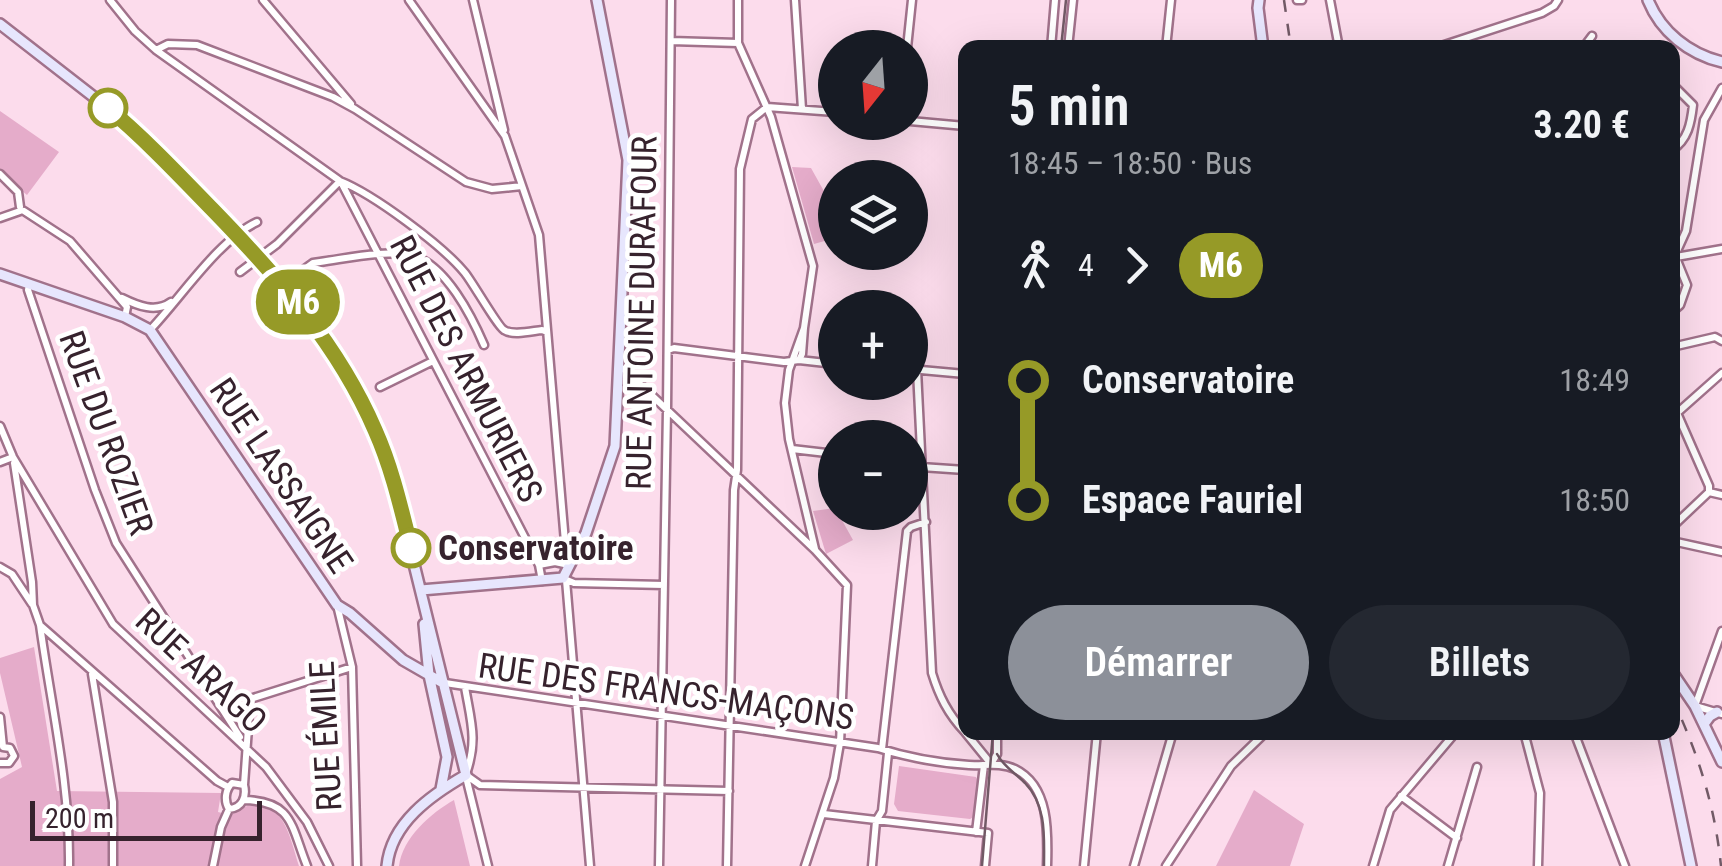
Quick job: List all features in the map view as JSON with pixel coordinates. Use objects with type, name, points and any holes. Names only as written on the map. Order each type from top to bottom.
[{"type":"main road","points":[[421,590],[564,579],[586,532],[614,446],[628,160],[597,0]]},
{"type":"main road","points":[[1648,0],[1663,27],[1676,40]]},
{"type":"main road","points":[[1257,3],[1262,40]]},
{"type":"main road","points":[[0,24],[129,126],[238,235],[302,306],[370,419],[392,475],[466,776],[441,788],[402,825],[392,840],[387,866]]},
{"type":"main road","points":[[1680,43],[1722,62]]},
{"type":"main road","points":[[0,274],[125,317],[150,330]]},
{"type":"main road","name":"RUE LASSAIGNE","points":[[150,330],[336,605],[402,660],[444,683]]},
{"type":"main road","points":[[421,590],[429,675],[447,757],[441,788]]},
{"type":"main road","points":[[1680,684],[1722,762]]},
{"type":"main road","points":[[1704,724],[1719,713]]},
{"type":"main road","points":[[1666,740],[1691,866]]},
{"type":"street","points":[[110,0],[156,50],[423,235],[463,271],[502,329],[547,332]]},
{"type":"street","points":[[263,0],[356,109]]},
{"type":"street","points":[[409,0],[505,136]]},
{"type":"street","points":[[472,0],[505,136],[539,235],[570,565]]},
{"type":"street","name":"RUE ANTOINE DURAFOUR","points":[[659,866],[671,0]]},
{"type":"street","points":[[738,0],[738,43],[767,106],[814,266],[804,328],[784,403],[815,550]]},
{"type":"street","points":[[796,0],[802,109]]},
{"type":"street","points":[[909,30],[912,0]]},
{"type":"street","points":[[1052,40],[1055,0]]},
{"type":"street","points":[[1069,40],[1073,0]]},
{"type":"street","points":[[1167,40],[1171,0]]},
{"type":"street","points":[[1330,0],[1338,40]]},
{"type":"street","points":[[1459,40],[1542,12],[1558,0]]},
{"type":"street","points":[[1589,40],[1592,36]]},
{"type":"street","points":[[671,41],[738,43]]},
{"type":"street","points":[[156,50],[168,44],[196,44],[333,97],[466,182],[492,188],[522,186]]},
{"type":"street","points":[[1680,246],[1686,231],[1703,127],[1722,88]]},
{"type":"street","points":[[1680,92],[1693,105],[1708,110]]},
{"type":"street","points":[[1680,143],[1692,119],[1693,105]]},
{"type":"street","points":[[727,866],[740,169],[752,119],[767,106],[818,110]]},
{"type":"street","points":[[928,123],[958,125]]},
{"type":"street","points":[[0,174],[18,192],[21,209],[70,242],[116,293],[127,307],[125,317]]},
{"type":"street","points":[[240,272],[277,244],[340,181]]},
{"type":"street","name":"RUE DES ARMURIERS","points":[[340,181],[539,566],[542,581]]},
{"type":"street","points":[[0,218],[21,209]]},
{"type":"street","points":[[150,330],[221,252],[257,222]]},
{"type":"street","points":[[1680,259],[1722,249]]},
{"type":"street","points":[[302,271],[320,262],[379,255],[404,255],[424,261],[468,310],[484,346]]},
{"type":"street","points":[[1680,272],[1687,286],[1680,305]]},
{"type":"street","name":"RUE DU ROZIER","points":[[29,284],[116,543],[246,747]]},
{"type":"street","points":[[116,293],[150,308],[166,306],[180,295]]},
{"type":"street","points":[[108,311],[116,293]]},
{"type":"street","points":[[1680,345],[1715,337],[1722,341]]},
{"type":"street","points":[[668,350],[818,362]]},
{"type":"street","points":[[380,388],[433,360]]},
{"type":"street","points":[[617,369],[624,369],[815,550],[848,590],[840,743],[824,814],[805,866]]},
{"type":"street","points":[[928,371],[958,373]]},
{"type":"street","points":[[1680,410],[1722,372]]},
{"type":"street","points":[[1680,425],[1709,486],[1709,492],[1680,519]]},
{"type":"street","points":[[0,426],[19,484],[33,606]]},
{"type":"street","points":[[792,449],[818,452]]},
{"type":"street","points":[[0,462],[13,457]]},
{"type":"street","name":"RUE ARAGO","points":[[13,457],[113,624],[246,747],[307,822],[329,866]]},
{"type":"street","points":[[928,467],[958,470]]},
{"type":"street","points":[[1709,492],[1722,495]]},
{"type":"street","points":[[872,866],[876,821],[882,811],[909,530]]},
{"type":"street","points":[[926,530],[932,673],[939,694],[958,724]]},
{"type":"street","points":[[1680,543],[1722,552]]},
{"type":"street","points":[[539,566],[555,562],[570,565]]},
{"type":"street","points":[[0,567],[12,574],[33,606],[40,625],[70,823],[69,866]]},
{"type":"street","points":[[590,866],[564,579],[574,583],[664,585]]},
{"type":"street","name":"RUE ÉMILE","points":[[336,605],[352,667],[357,866]]},
{"type":"street","points":[[40,625],[228,787]]},
{"type":"street","points":[[1719,713],[1695,706],[1722,631]]},
{"type":"street","points":[[212,866],[223,821],[229,809],[240,806],[244,800],[250,698],[352,667]]},
{"type":"street","points":[[92,671],[112,793],[113,866]]},
{"type":"street","name":"RUE DES FRANCS-MAÇONS","points":[[444,683],[968,765],[988,764]]},
{"type":"street","points":[[465,687],[474,739],[466,776],[488,866]]},
{"type":"street","points":[[0,717],[2,748],[10,748],[14,756],[9,764],[0,763]]},
{"type":"street","points":[[971,740],[988,764],[1016,769],[1036,792],[1046,814],[1047,866]]},
{"type":"street","points":[[976,832],[988,764],[998,754],[997,740]]},
{"type":"street","points":[[1084,866],[1096,740]]},
{"type":"street","points":[[1134,866],[1171,740]]},
{"type":"street","points":[[1166,866],[1231,766],[1258,740]]},
{"type":"street","points":[[1372,866],[1390,810],[1449,740]]},
{"type":"street","points":[[1526,740],[1540,793],[1538,866]]},
{"type":"street","points":[[1577,740],[1624,866]]},
{"type":"street","points":[[1448,866],[1477,767]]},
{"type":"street","points":[[466,776],[480,785],[729,791]]},
{"type":"street","points":[[229,809],[228,787],[232,783],[244,785]]},
{"type":"street","points":[[1401,796],[1457,838]]},
{"type":"street","points":[[244,800],[266,800],[287,815],[307,866]]},
{"type":"street","points":[[824,814],[988,832],[985,866]]},
{"type":"shaded area","points":[[0,111],[59,152],[27,195],[0,173]]},
{"type":"shaded area","points":[[792,167],[811,168],[818,181],[818,243],[814,244]]},
{"type":"shaded area","points":[[819,530],[847,530],[853,540],[826,554]]},
{"type":"shaded area","points":[[34,647],[57,791],[221,793],[218,812],[230,815],[245,807],[263,805],[272,809],[285,825],[299,866],[0,866],[0,779],[22,767],[0,658]]},
{"type":"shaded area","points":[[899,766],[976,777],[974,817],[898,811],[894,804]]},
{"type":"shaded area","points":[[1254,790],[1304,824],[1290,866],[1216,866]]},
{"type":"shaded area","points":[[454,800],[470,866],[399,866],[419,827]]},
{"type":"tram line","points":[[1062,40],[1066,0]]},
{"type":"tram line","points":[[982,866],[992,740]]},
{"type":"tram line","points":[[997,754],[1037,802],[1043,822],[1044,866]]},
{"type":"railway","points":[[1284,0],[1290,40]]},
{"type":"railway","points":[[1680,716],[1704,780],[1721,866]]},
{"type":"bus line","name":"M6","points":[[108,108],[265,264],[322,335],[376,433],[392,475],[411,548]]},
{"type":"place","name":"Conservatoire","points":[[411,548]]}]
